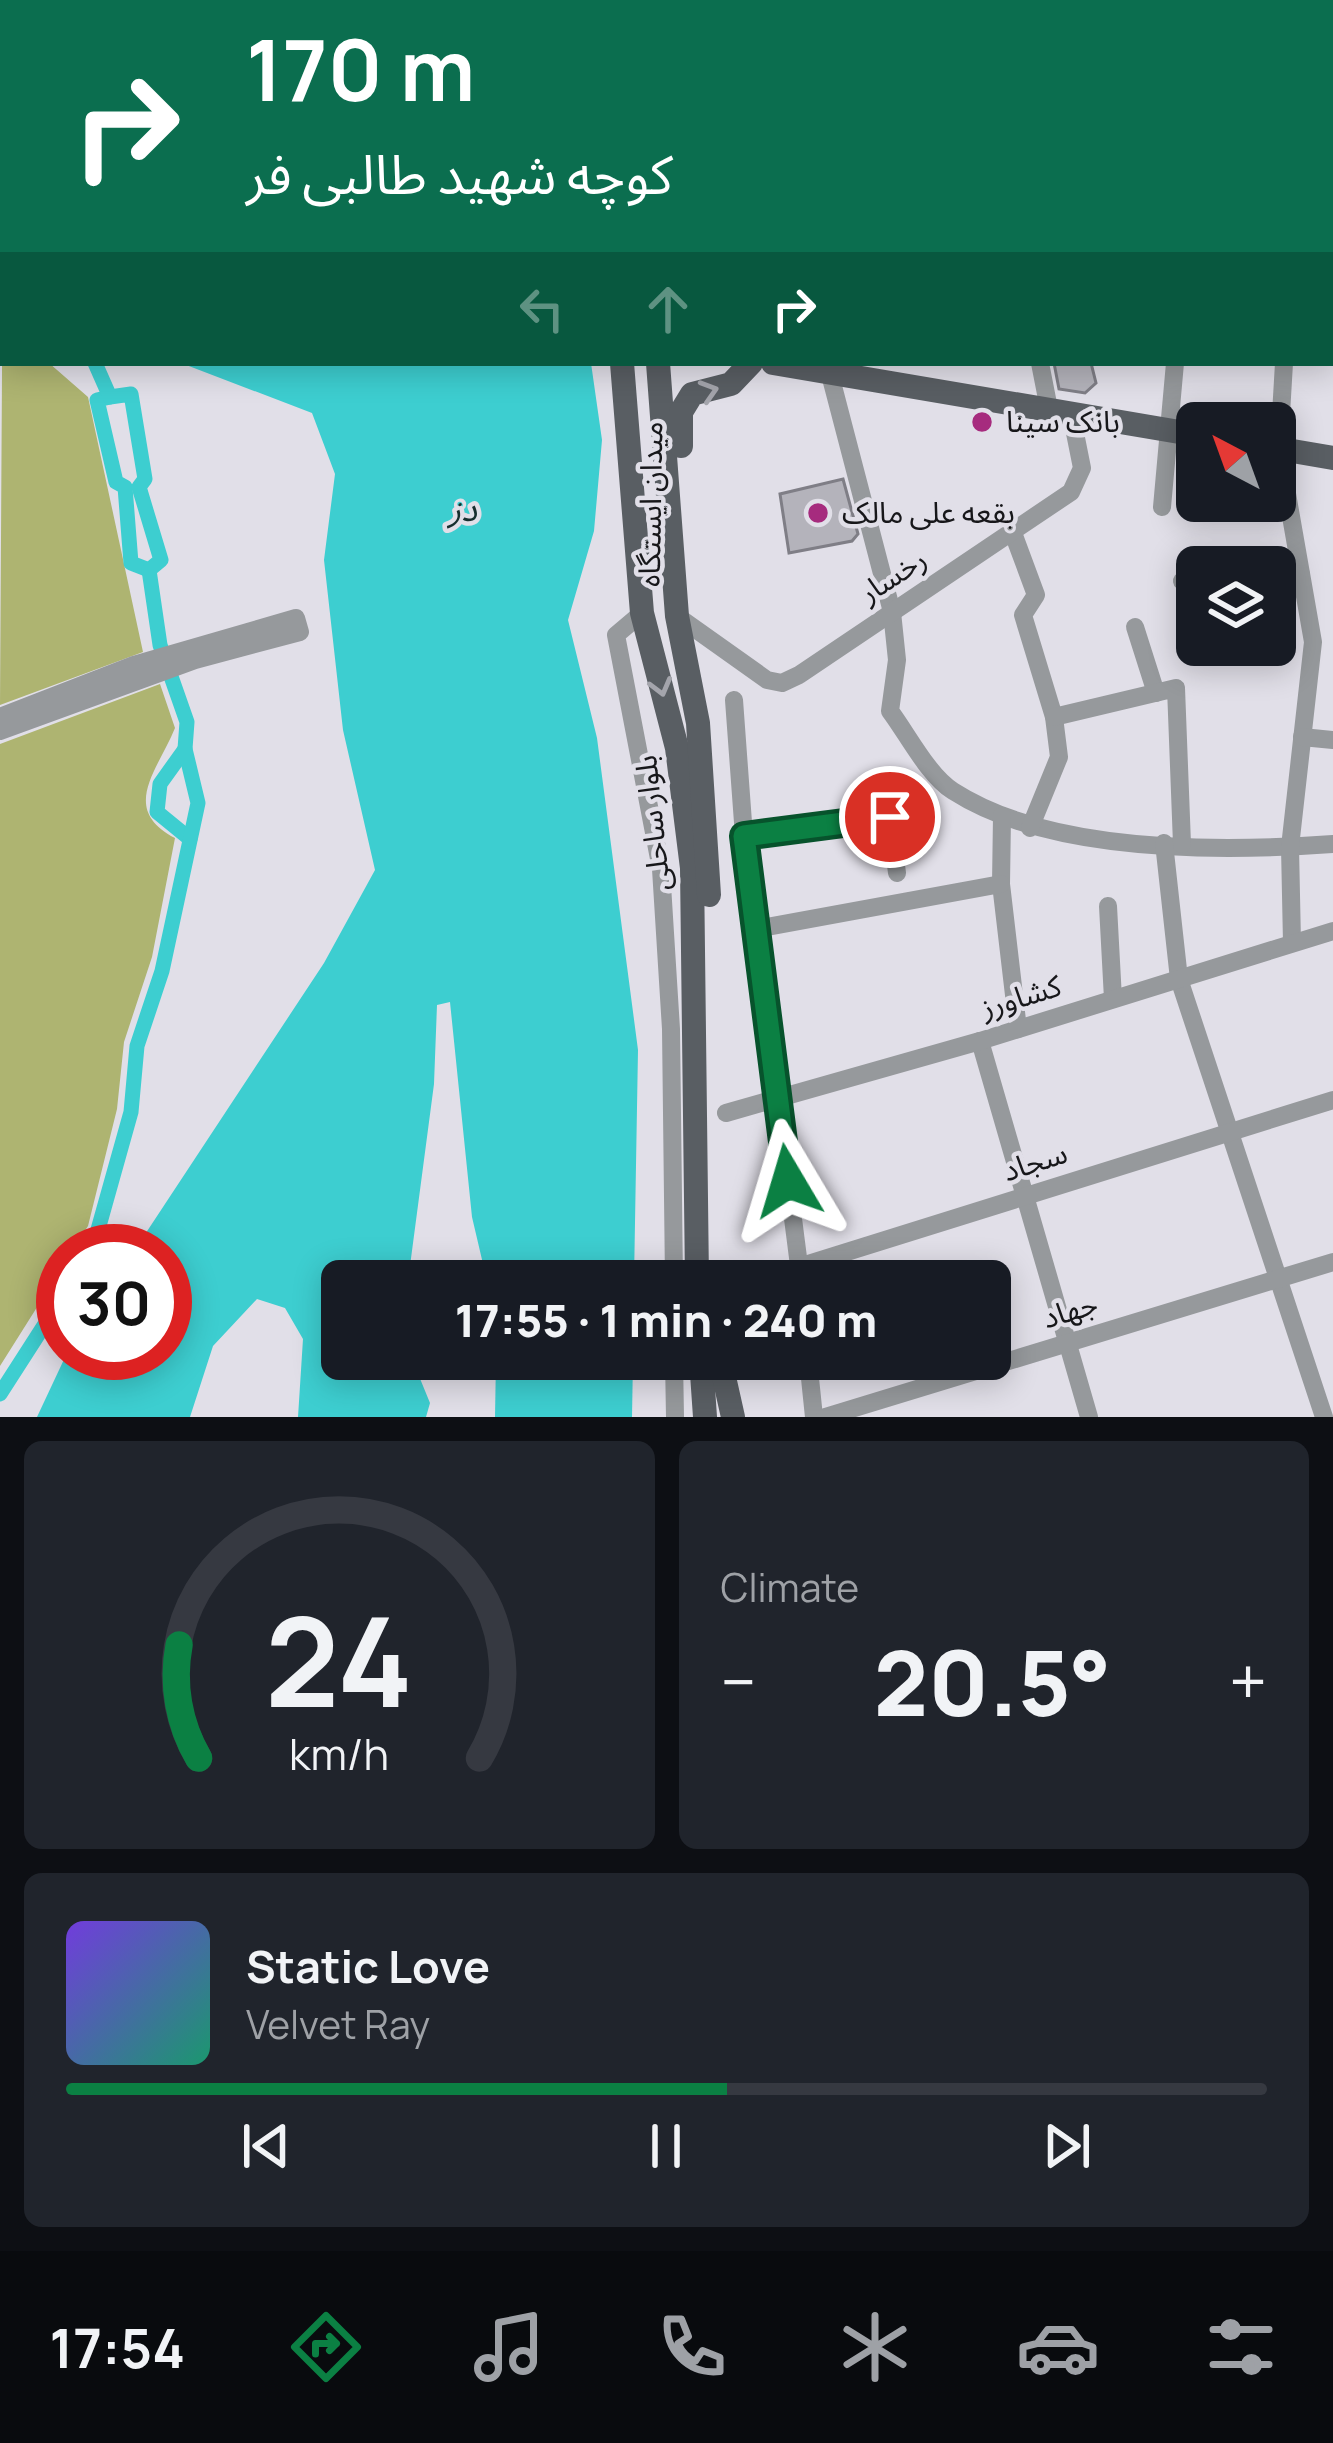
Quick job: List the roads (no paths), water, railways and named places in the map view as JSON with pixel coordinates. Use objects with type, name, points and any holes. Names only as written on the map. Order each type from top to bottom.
[{"type":"main road","name":"میدان ایستگاه","points":[[677,616],[686,550],[681,412],[692,394],[731,384],[748,366]]},
{"type":"main road","name":"بلوار ساحلی","points":[[658,367],[677,616],[698,723],[709,871],[708,1260]]},
{"type":"main road","points":[[622,370],[644,389],[658,367]]},
{"type":"main road","points":[[828,369],[1176,431]]},
{"type":"main road","name":"بلوار ساحلی","points":[[622,370],[642,613],[672,730],[692,868],[697,1260]]},
{"type":"main road","points":[[627,436],[640,419],[655,420],[666,430]]},
{"type":"main road","points":[[1296,451],[1333,458]]},
{"type":"main road","points":[[672,730],[687,734],[698,723]]},
{"type":"main road","points":[[702,1380],[705,1417]]},
{"type":"main road","points":[[723,1380],[727,1417]]},
{"type":"street","points":[[1041,366],[1060,411]]},
{"type":"street","points":[[1162,507],[1175,366]]},
{"type":"street","points":[[1282,402],[1286,366]]},
{"type":"street","points":[[828,369],[892,612],[897,659],[890,711],[948,788],[1030,828],[1173,843],[1333,844]]},
{"type":"street","name":"رخسار","points":[[677,616],[744,667],[782,683],[1013,533],[1080,481],[1060,411]]},
{"type":"street","points":[[1291,522],[1301,574],[1323,642],[1302,737],[1290,847],[1292,943]]},
{"type":"street","points":[[1013,533],[1036,595],[1023,615],[1054,717],[1059,757],[1030,828]]},
{"type":"street","points":[[1296,574],[1301,574]]},
{"type":"street","points":[[642,613],[616,634],[661,869],[671,1029],[674,1260]]},
{"type":"street","points":[[1135,627],[1156,693]]},
{"type":"street","points":[[0,717],[134,665],[240,641],[0,731]]},
{"type":"street","points":[[1054,717],[1176,688],[1173,843],[1179,979],[1324,1417]]},
{"type":"street","points":[[734,700],[744,836],[798,1260]]},
{"type":"street","points":[[1302,737],[1333,740]]},
{"type":"street","points":[[1002,816],[1000,884],[1018,1029]]},
{"type":"street","points":[[744,836],[890,817],[897,873]]},
{"type":"street","points":[[756,929],[1000,884]]},
{"type":"street","points":[[1108,906],[1113,999]]},
{"type":"street","name":"کشاورز","points":[[726,1112],[980,1041],[1333,931]]},
{"type":"street","points":[[980,1041],[1089,1417]]},
{"type":"street","name":"سجاد","points":[[841,1260],[1333,1100]]},
{"type":"street","name":"جهاد","points":[[825,1417],[1333,1262]]},
{"type":"street","points":[[674,1380],[675,1417]]},
{"type":"street","points":[[810,1380],[814,1417]]},
{"type":"water","name":"دز","points":[[189,366],[591,366],[602,440],[594,531],[568,620],[597,738],[638,1050],[634,1260],[482,1260],[472,1217],[450,1002],[437,1005],[434,1084],[411,1260],[321,1260],[321,1380],[421,1380],[430,1403],[426,1417],[298,1417],[303,1339],[285,1308],[257,1299],[213,1346],[190,1417],[37,1417],[54,1380],[192,1380],[192,1224],[152,1224],[324,963],[375,870],[343,730],[324,560],[335,474],[312,413]]},
{"type":"water","points":[[496,1380],[633,1380],[632,1417],[495,1417]]},
{"type":"waterway","points":[[96,366],[110,397],[131,394],[145,479],[139,487],[161,560],[149,570],[160,645],[187,722],[185,749],[198,803],[162,971],[137,1046],[131,1112],[100,1224]]},
{"type":"waterway","points":[[110,397],[97,400],[116,482],[125,487],[131,563],[149,570]]},
{"type":"waterway","points":[[185,749],[160,784],[157,812],[190,839]]},
{"type":"waterway","points":[[0,1394],[36,1338]]},
{"type":"place","name":"بانک سینا","points":[[982,422]]},
{"type":"place","name":"بقعه علی مالک","points":[[818,513]]}]
